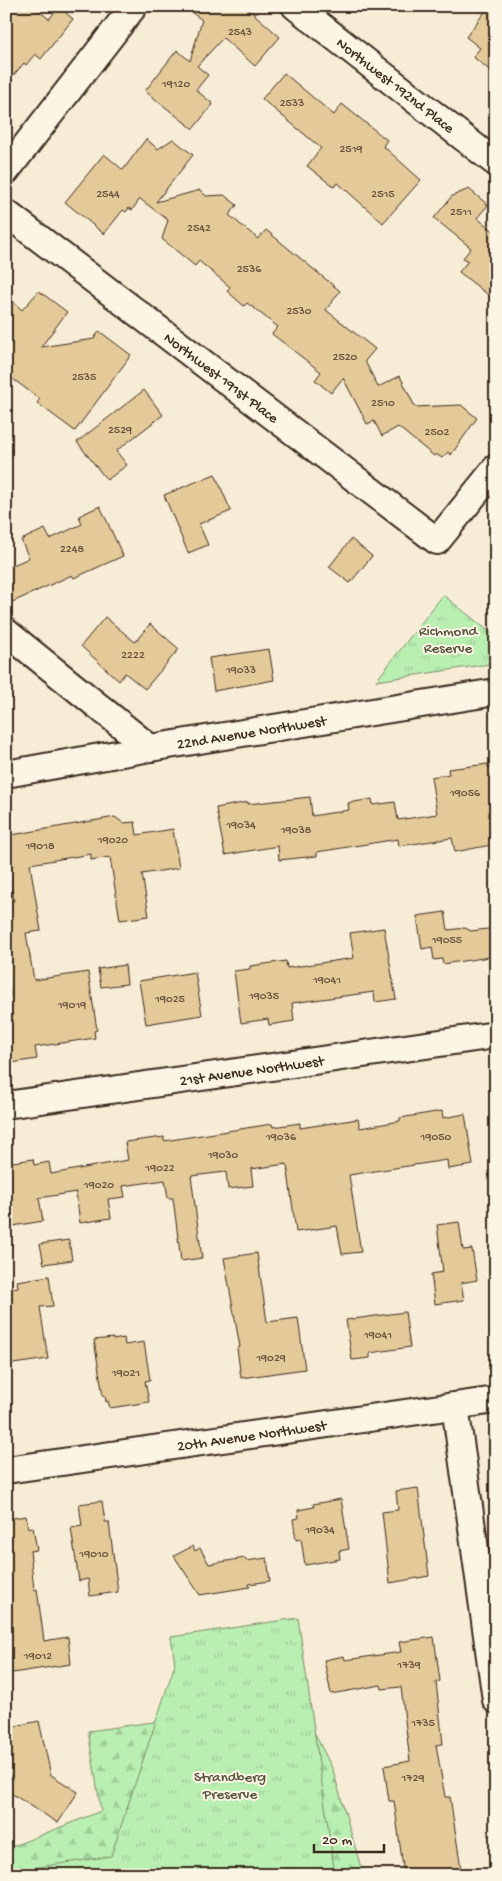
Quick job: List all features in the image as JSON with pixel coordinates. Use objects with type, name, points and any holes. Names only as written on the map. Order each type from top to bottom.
[{"type":"street","points":[[6,171],[134,6]]},
{"type":"street","name":"Northwest 192nd Place","points":[[295,6],[496,163]]},
{"type":"street","name":"Northwest 191st Place","points":[[6,213],[437,541],[496,468]]},
{"type":"street","points":[[6,632],[150,748]]},
{"type":"street","name":"22nd Avenue Northwest","points":[[6,774],[150,748],[496,692]]},
{"type":"street","name":"21st Avenue Northwest","points":[[6,1106],[496,1035]]},
{"type":"street","name":"20th Avenue Northwest","points":[[6,1470],[496,1400]]},
{"type":"street","points":[[456,1406],[496,1700]]},
{"type":"green space","name":"Richmond Reserve","points":[[443,595],[496,637],[496,663],[376,681]]},
{"type":"green space","name":"Strandberg Preserve","points":[[298,1618],[335,1875],[6,1875],[6,1872],[111,1856],[175,1664],[171,1637]]},
{"type":"green space","name":"Strandberg Preserve","points":[[299,1702],[333,1770],[363,1875],[6,1875],[6,1849],[101,1811],[88,1731]]},
{"type":"building","points":[[6,6],[33,6],[49,19],[59,7],[73,19],[41,59],[35,54],[26,65],[24,63],[6,84]]},
{"type":"building","points":[[183,6],[245,6],[280,37],[255,66],[223,38],[197,66],[208,75],[196,90],[213,104],[193,129],[145,91],[177,50],[190,61],[202,20]]},
{"type":"building","points":[[489,6],[496,6],[496,75],[473,57],[480,48],[466,37]]},
{"type":"building","points":[[284,73],[334,115],[342,104],[387,140],[383,146],[421,180],[383,223],[338,183],[334,187],[307,166],[321,148],[262,99]]},
{"type":"building","points":[[146,139],[158,149],[173,139],[193,155],[156,202],[200,190],[206,196],[224,195],[237,205],[229,215],[258,239],[266,230],[340,291],[326,310],[375,349],[365,361],[378,387],[400,376],[415,407],[461,405],[477,418],[451,455],[448,452],[442,458],[436,454],[434,456],[398,427],[382,436],[374,421],[367,424],[343,378],[331,393],[315,380],[321,372],[272,334],[278,327],[247,303],[244,306],[227,291],[230,287],[199,261],[195,266],[162,239],[168,220],[140,199],[132,210],[129,208],[126,212],[123,210],[104,234],[65,202],[104,154],[123,170]]},
{"type":"building","points":[[469,189],[488,205],[477,218],[496,233],[496,301],[459,272],[468,261],[463,258],[471,248],[434,218],[452,196]]},
{"type":"building","points":[[39,291],[67,312],[41,347],[94,339],[99,331],[131,355],[75,431],[37,403],[40,399],[6,374],[6,295],[22,310]]},
{"type":"building","points":[[144,390],[163,415],[116,451],[127,465],[107,480],[77,442]]},
{"type":"building","points":[[215,474],[231,511],[199,524],[208,545],[188,553],[164,495]]},
{"type":"building","points":[[100,506],[123,556],[74,578],[72,575],[6,605],[6,568],[29,558],[21,540],[45,529],[50,539],[82,524],[79,516]]},
{"type":"building","points":[[351,539],[372,556],[350,583],[329,567]]},
{"type":"building","points":[[105,617],[135,642],[150,624],[179,649],[145,689],[125,673],[119,681],[81,646]]},
{"type":"building","points":[[269,649],[274,680],[214,691],[209,658]]},
{"type":"building","points":[[488,764],[488,767],[496,766],[496,844],[455,852],[452,838],[399,846],[398,839],[317,852],[317,856],[279,860],[278,846],[225,855],[216,808],[248,802],[248,804],[310,797],[312,816],[349,810],[348,803],[372,799],[373,805],[395,802],[398,820],[437,814],[431,777],[449,774],[448,769]]},
{"type":"building","points":[[115,817],[123,823],[135,822],[137,835],[173,829],[179,868],[142,874],[149,916],[120,920],[110,857],[91,860],[91,854],[30,864],[41,931],[26,933],[34,980],[88,972],[97,1030],[94,1031],[95,1038],[35,1047],[37,1059],[11,1063],[10,1060],[6,1060],[6,997],[11,996],[6,966],[6,902],[14,901],[6,855],[6,836]]},
{"type":"building","points":[[445,912],[448,930],[465,928],[471,931],[496,928],[496,956],[443,964],[442,959],[434,960],[432,947],[422,949],[417,916]]},
{"type":"building","points":[[384,928],[396,999],[375,1002],[374,992],[292,1003],[294,1021],[269,1025],[268,1019],[241,1023],[234,971],[250,969],[250,966],[286,961],[287,968],[354,958],[350,933]]},
{"type":"building","points":[[125,965],[127,984],[101,987],[98,969]]},
{"type":"building","points":[[195,972],[202,1015],[146,1024],[139,981]]},
{"type":"building","points":[[442,1111],[443,1118],[465,1114],[473,1165],[448,1169],[447,1160],[349,1175],[361,1252],[342,1254],[337,1226],[296,1232],[287,1164],[251,1169],[253,1186],[228,1189],[226,1172],[191,1176],[202,1258],[181,1261],[173,1198],[168,1198],[165,1180],[123,1186],[125,1197],[108,1199],[111,1218],[80,1223],[76,1192],[39,1198],[43,1221],[13,1226],[6,1183],[6,1163],[33,1159],[34,1165],[49,1162],[51,1174],[128,1160],[125,1142],[164,1137],[164,1141],[272,1124],[273,1127],[300,1123],[300,1128],[358,1119],[360,1128],[400,1121],[400,1118]]},
{"type":"building","points":[[459,1222],[463,1250],[472,1249],[477,1280],[461,1283],[464,1300],[435,1304],[431,1274],[443,1272],[437,1225]]},
{"type":"building","points":[[69,1240],[72,1260],[44,1264],[40,1244]]},
{"type":"building","points":[[257,1253],[267,1322],[298,1318],[305,1369],[241,1378],[237,1348],[240,1347],[224,1258]]},
{"type":"building","points":[[49,1276],[53,1306],[40,1307],[48,1359],[6,1365],[6,1289],[18,1287],[17,1281]]},
{"type":"building","points":[[405,1312],[410,1347],[370,1353],[370,1358],[352,1360],[346,1320]]},
{"type":"building","points":[[113,1338],[113,1340],[124,1338],[125,1345],[144,1342],[150,1380],[145,1381],[149,1402],[110,1408],[108,1401],[106,1402],[105,1396],[103,1396],[94,1340]]},
{"type":"building","points":[[418,1488],[429,1576],[390,1583],[382,1512],[398,1510],[396,1491]]},
{"type":"building","points":[[341,1499],[349,1549],[339,1551],[340,1559],[305,1565],[301,1539],[296,1540],[293,1519],[299,1518],[298,1510],[314,1507],[313,1504]]},
{"type":"building","points":[[102,1501],[105,1522],[109,1522],[118,1592],[90,1596],[88,1579],[79,1581],[71,1528],[82,1526],[79,1504]]},
{"type":"building","points":[[26,1516],[28,1528],[33,1527],[37,1550],[30,1551],[34,1590],[37,1589],[44,1641],[68,1637],[71,1664],[6,1674],[6,1519]]},
{"type":"building","points":[[193,1546],[195,1551],[200,1548],[209,1564],[245,1558],[246,1561],[267,1558],[270,1581],[249,1584],[250,1587],[200,1595],[174,1556]]},
{"type":"building","points":[[434,1637],[440,1681],[436,1682],[443,1744],[436,1745],[445,1797],[450,1797],[462,1875],[404,1875],[394,1801],[389,1801],[384,1766],[410,1761],[401,1687],[382,1689],[381,1685],[331,1694],[324,1660],[344,1656],[345,1660],[401,1652],[399,1642]]},
{"type":"building","points":[[39,1721],[51,1775],[78,1792],[58,1823],[6,1790],[6,1785],[11,1778],[6,1753],[6,1728]]}]
